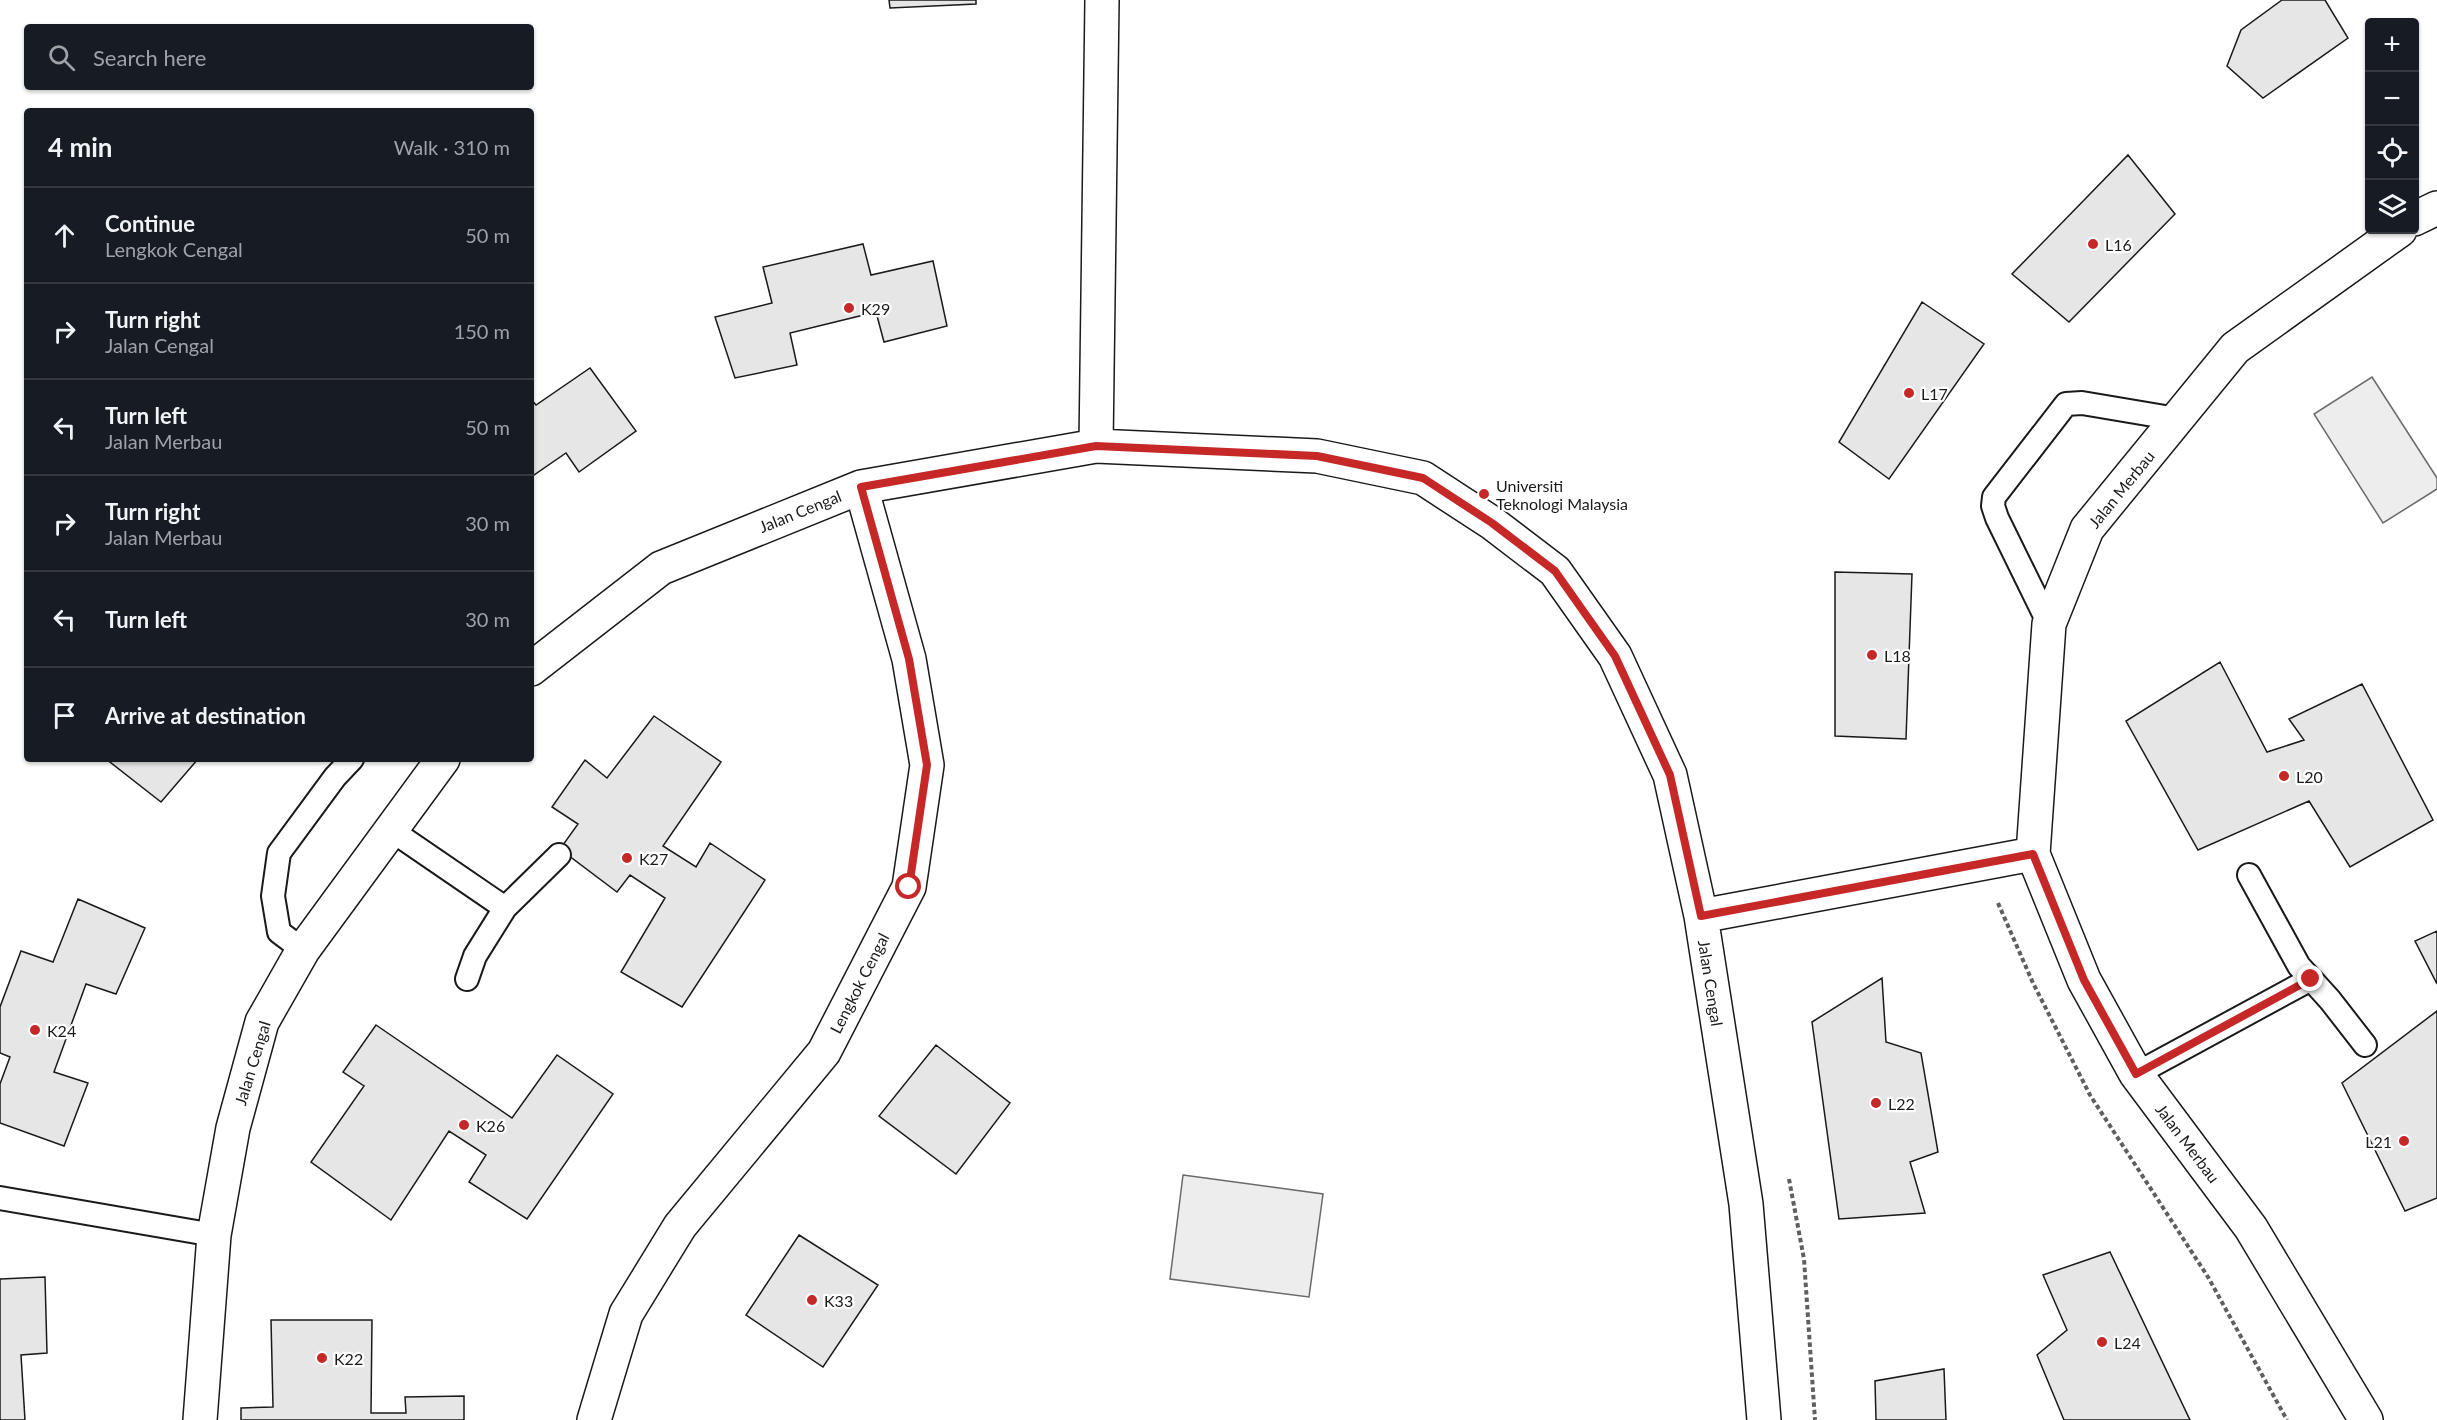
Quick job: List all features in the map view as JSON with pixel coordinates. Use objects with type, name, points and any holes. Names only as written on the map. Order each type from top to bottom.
[{"type":"street","points":[[1096,446],[1102,0]]},
{"type":"street","points":[[2419,217],[2437,208]]},
{"type":"street","name":"Jalan Merbau","points":[[2366,1420],[2251,1228],[2136,1074],[2084,980],[2033,854],[2049,624],[2087,529],[2235,348],[2394,234]]},
{"type":"street","name":"Jalan Cengal","points":[[534,667],[661,568],[861,487],[1096,446],[1317,456],[1423,478],[1492,523],[1555,571],[1615,656],[1670,775],[1701,916],[1746,1204],[1764,1420]]},
{"type":"street","name":"Lengkok Cengal","points":[[594,1420],[626,1314],[680,1226],[824,1052],[909,887],[927,765],[909,659],[861,487]]},
{"type":"street","name":"Jalan Cengal","points":[[200,1420],[214,1235],[232,1128],[262,1022],[303,950],[441,762]]},
{"type":"street","points":[[1701,916],[2033,854]]},
{"type":"lane","points":[[2049,624],[1997,518],[1993,506],[1994,497],[2066,404],[2082,403],[2177,419]]},
{"type":"lane","points":[[303,950],[279,932],[273,896],[279,853],[335,777],[349,762]]},
{"type":"lane","points":[[391,830],[505,908]]},
{"type":"lane","points":[[468,979],[475,956],[505,908],[559,855]]},
{"type":"lane","points":[[2249,875],[2299,966],[2330,1000],[2365,1046]]},
{"type":"lane","points":[[2136,1074],[2311,979]]},
{"type":"lane","points":[[0,1198],[214,1235]]},
{"type":"path","points":[[1981,864],[2033,983],[2090,1095],[2208,1277],[2287,1420]]},
{"type":"shaded area","points":[[2372,377],[2437,478],[2437,489],[2383,523],[2314,414]]},
{"type":"shaded area","points":[[1183,1175],[1323,1194],[1309,1297],[1170,1279]]},
{"type":"building","points":[[889,0],[976,0],[976,4],[890,8]]},
{"type":"building","points":[[2282,0],[2325,0],[2348,38],[2263,98],[2227,66],[2241,30]]},
{"type":"building","name":"L16","points":[[2128,155],[2175,214],[2069,322],[2012,274]]},
{"type":"building","name":"K29","points":[[863,244],[871,275],[933,261],[947,326],[884,342],[876,312],[790,333],[797,365],[735,378],[715,317],[772,303],[763,267]]},
{"type":"building","name":"L17","points":[[1922,302],[1984,344],[1889,479],[1839,442]]},
{"type":"building","points":[[590,368],[636,431],[579,472],[566,453],[534,475],[534,403],[536,405]]},
{"type":"building","name":"L18","points":[[1835,572],[1912,574],[1906,739],[1835,736]]},
{"type":"building","name":"L20","points":[[2220,662],[2267,752],[2304,740],[2289,719],[2362,684],[2433,820],[2350,867],[2309,801],[2198,850],[2126,721]]},
{"type":"building","name":"K27","points":[[654,716],[721,762],[663,846],[696,867],[710,843],[765,880],[682,1007],[621,972],[665,898],[630,875],[617,892],[560,849],[578,824],[552,807],[585,760],[607,778]]},
{"type":"building","points":[[110,762],[195,762],[161,802]]},
{"type":"building","name":"K24","points":[[78,899],[145,928],[116,994],[86,984],[54,1072],[88,1083],[64,1146],[0,1123],[0,1084],[10,1057],[0,1053],[0,1007],[21,951],[53,962]]},
{"type":"building","points":[[2437,931],[2437,984],[2415,941]]},
{"type":"building","name":"L22","points":[[1882,978],[1886,1042],[1921,1053],[1938,1152],[1910,1162],[1925,1213],[1839,1219],[1812,1022]]},
{"type":"building","name":"L21","points":[[2437,1011],[2437,1198],[2405,1211],[2342,1083]]},
{"type":"building","name":"K26","points":[[376,1025],[512,1118],[557,1055],[613,1094],[527,1219],[469,1182],[486,1155],[449,1131],[391,1220],[311,1162],[364,1086],[343,1072]]},
{"type":"building","points":[[936,1045],[1010,1103],[956,1174],[879,1116]]},
{"type":"building","name":"K33","points":[[799,1235],[878,1285],[823,1367],[746,1315]]},
{"type":"building","name":"L24","points":[[2110,1252],[2190,1420],[2064,1420],[2037,1355],[2067,1330],[2043,1275]]},
{"type":"building","points":[[45,1277],[47,1353],[21,1355],[25,1420],[0,1420],[0,1279]]},
{"type":"building","name":"K22","points":[[271,1320],[372,1320],[371,1413],[406,1413],[405,1397],[464,1396],[464,1420],[241,1420],[241,1408],[273,1407]]},
{"type":"building","points":[[1944,1369],[1946,1420],[1876,1420],[1875,1381]]},
{"type":"place","name":"L16","points":[[2093,244]]},
{"type":"place","name":"K29","points":[[849,308]]},
{"type":"place","name":"L17","points":[[1909,393]]},
{"type":"place","name":"Universiti Teknologi Malaysia","points":[[1484,494]]},
{"type":"place","name":"L18","points":[[1872,655]]},
{"type":"place","name":"L20","points":[[2284,776]]},
{"type":"place","name":"K27","points":[[627,858]]},
{"type":"place","name":"K24","points":[[35,1030]]},
{"type":"place","name":"L22","points":[[1876,1103]]},
{"type":"place","name":"K26","points":[[464,1125]]},
{"type":"place","name":"L21","points":[[2404,1141]]},
{"type":"place","name":"K33","points":[[812,1300]]},
{"type":"place","name":"L24","points":[[2102,1342]]},
{"type":"place","name":"K22","points":[[322,1358]]},
{"type":"route","points":[[909,887],[927,765],[909,659],[861,487],[1096,446],[1317,456],[1423,478],[1492,523],[1555,571],[1615,656],[1670,775],[1701,916],[2033,854],[2084,980],[2136,1074],[2311,979]]}]
